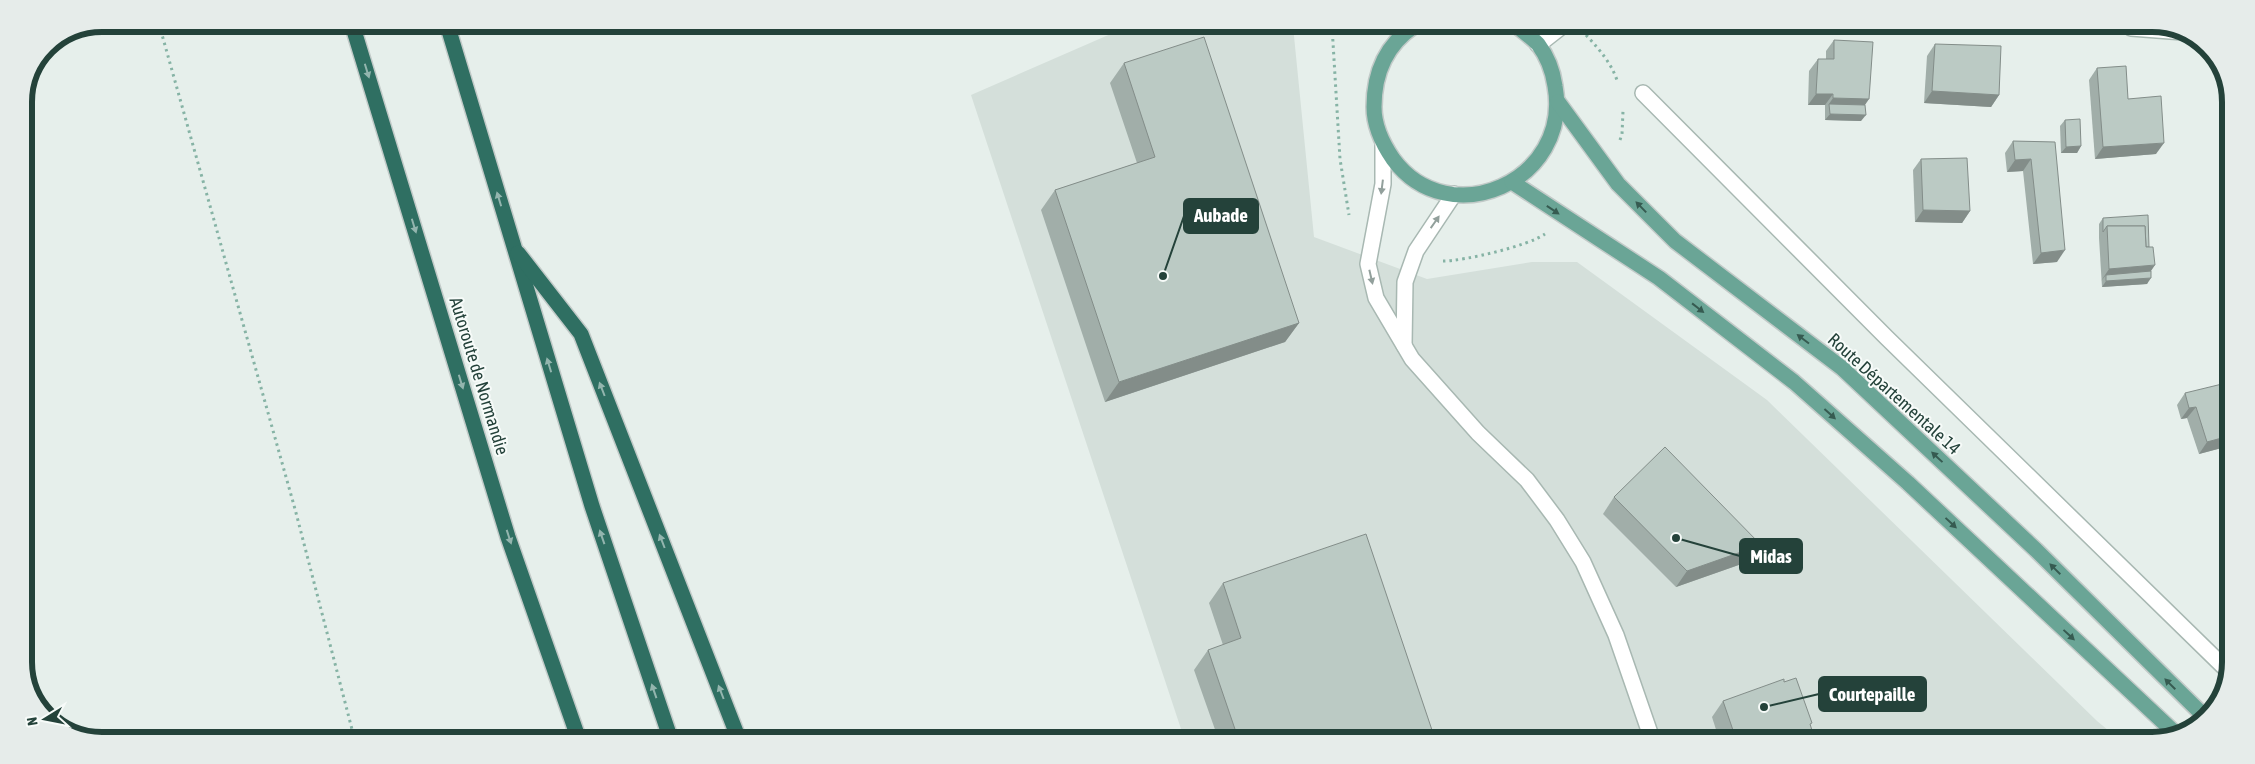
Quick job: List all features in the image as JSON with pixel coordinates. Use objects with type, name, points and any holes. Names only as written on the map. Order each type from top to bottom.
[{"type":"highway","name":"Autoroute de Normandie","points":[[354,32],[508,537],[576,732]]},
{"type":"highway","points":[[449,32],[592,506],[668,732]]},
{"type":"highway","points":[[513,246],[581,334],[736,732]]},
{"type":"main road","points":[[1404,32],[1385,57],[1374,85],[1374,116],[1383,144],[1401,169],[1426,186],[1454,194],[1484,193],[1512,182],[1530,170],[1543,152],[1553,132],[1558,102],[1553,72],[1538,45],[1524,32]]},
{"type":"main road","name":"Route Départementale 14","points":[[1558,102],[1618,184],[1675,241],[1842,368],[2036,550],[2200,712]]},
{"type":"main road","points":[[1512,182],[1659,278],[1794,382],[1908,483],[2171,729]]},
{"type":"street","points":[[1538,45],[1555,32]]},
{"type":"street","points":[[1643,93],[1894,345],[2222,665]]},
{"type":"street","points":[[1383,144],[1383,184],[1368,264],[1376,298],[1412,359],[1478,433],[1527,480],[1557,520],[1583,562],[1616,635],[1650,732]]},
{"type":"street","points":[[1404,346],[1405,282],[1416,251],[1454,194]]},
{"type":"path","points":[[161,32],[292,500],[353,732]]},
{"type":"path","points":[[1332,32],[1340,158],[1346,209],[1350,218]]},
{"type":"path","points":[[1439,260],[1445,261],[1500,251],[1531,242],[1544,236],[1561,215]]},
{"type":"shaded area","points":[[1115,32],[1294,32],[1314,237],[1427,279],[1532,262],[1577,262],[1767,400],[2110,732],[1182,732],[971,95]]},
{"type":"building","points":[[1204,37],[1299,323],[1119,382],[1055,190],[1155,157],[1124,63]]},
{"type":"building","points":[[1834,40],[1873,42],[1869,99],[1833,98],[1833,94],[1816,94],[1818,59],[1834,59]]},
{"type":"building","points":[[1935,44],[2001,46],[1999,95],[1932,91]]},
{"type":"building","points":[[2126,66],[2128,99],[2161,96],[2164,143],[2103,147],[2097,68]]},
{"type":"building","points":[[1829,104],[1865,105],[1866,115],[1830,114]]},
{"type":"building","points":[[2080,119],[2081,146],[2066,147],[2065,120]]},
{"type":"building","points":[[2013,141],[2055,142],[2065,250],[2041,253],[2031,159],[2015,160]]},
{"type":"building","points":[[1967,158],[1970,211],[1923,210],[1921,159]]},
{"type":"building","points":[[2148,215],[2149,247],[2146,247],[2145,226],[2107,226],[2103,232],[2103,218]]},
{"type":"building","points":[[2107,226],[2145,226],[2146,247],[2153,247],[2155,265],[2109,269]]},
{"type":"building","points":[[2151,271],[2151,278],[2106,281],[2106,275]]},
{"type":"building","points":[[2222,384],[2222,438],[2207,442],[2196,407],[2189,408],[2185,393]]},
{"type":"building","points":[[1665,447],[1761,545],[1687,571],[1614,497]]},
{"type":"building","points":[[1366,534],[1433,732],[1236,732],[1208,650],[1241,638],[1223,583]]},
{"type":"building","points":[[1796,678],[1812,723],[1810,724],[1812,732],[1734,732],[1723,701],[1784,679],[1784,682]]},
{"type":"place","name":"Aubade","points":[[1163,276]]},
{"type":"place","name":"Midas","points":[[1676,538]]},
{"type":"place","name":"Courtepaille","points":[[1764,707]]}]
